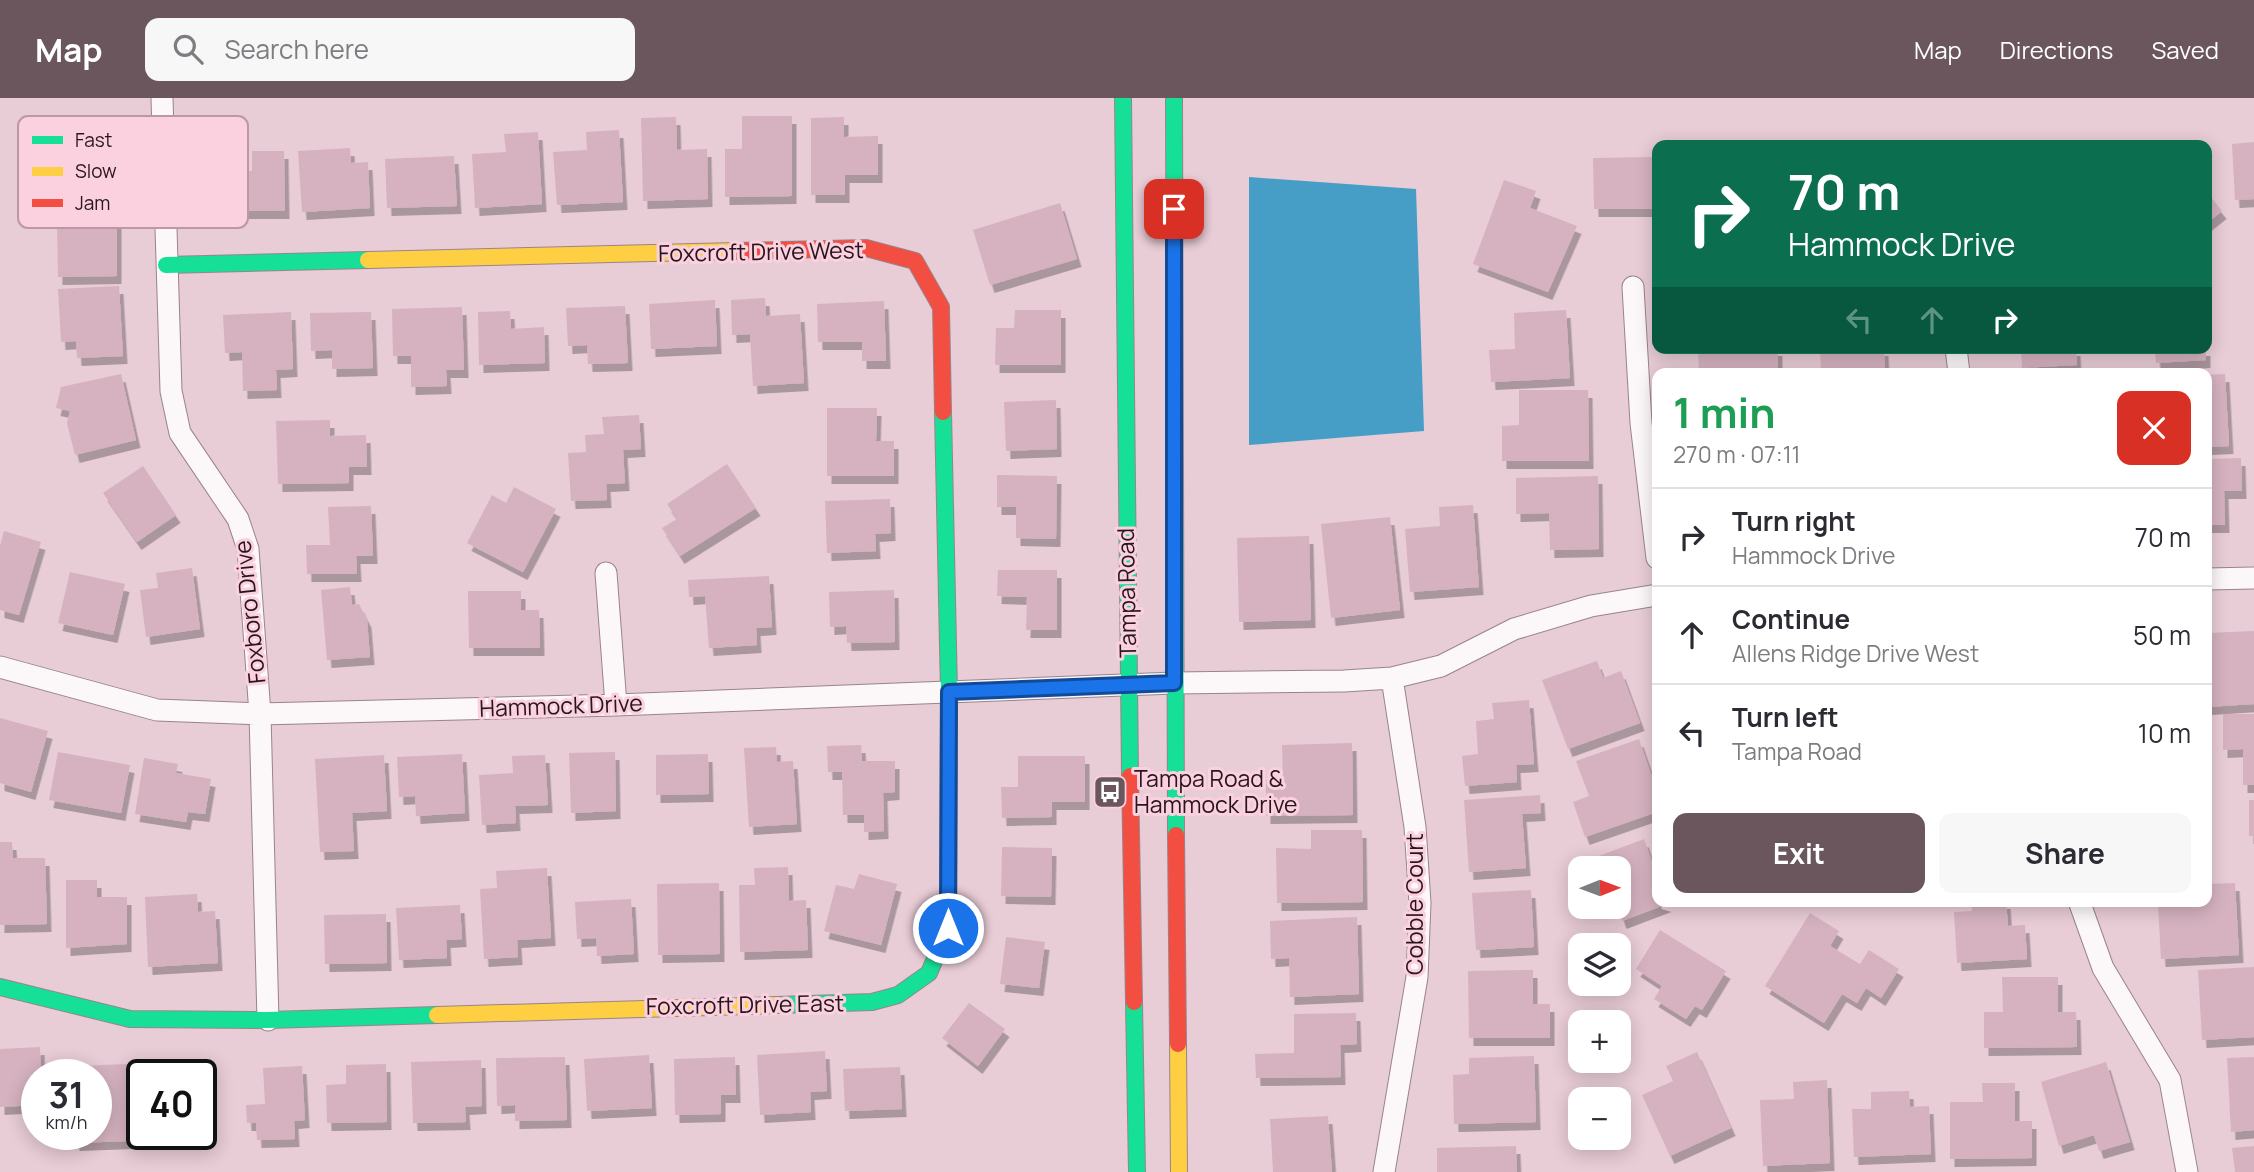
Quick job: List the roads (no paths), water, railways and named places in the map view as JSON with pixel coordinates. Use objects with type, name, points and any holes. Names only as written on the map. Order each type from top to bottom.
[{"type":"street","name":"Foxboro Drive","points":[[162,98],[162,116]]},
{"type":"street","name":"Tampa Road","points":[[1124,98],[1128,685],[1137,1172]]},
{"type":"street","name":"Tampa Road","points":[[1174,98],[1174,683],[1179,1172]]},
{"type":"street","name":"Foxboro Drive","points":[[165,228],[171,391],[180,433],[238,519],[248,549],[260,714],[268,1020]]},
{"type":"street","name":"Foxcroft Drive West","points":[[166,265],[866,248],[915,261],[941,307],[949,692]]},
{"type":"street","points":[[1633,287],[1641,423],[1652,516]]},
{"type":"street","points":[[606,573],[616,705]]},
{"type":"street","points":[[2212,579],[2254,578]]},
{"type":"street","name":"Hammock Drive","points":[[0,667],[157,710],[260,714],[616,705],[1174,683],[1344,681],[1392,678],[1441,666],[1514,629],[1591,606],[1652,596]]},
{"type":"street","name":"Cobble Court","points":[[1384,1172],[1417,977],[1420,902],[1415,827],[1392,678]]},
{"type":"street","name":"Foxcroft Drive East","points":[[0,987],[130,1019],[268,1020],[872,1002],[898,995],[929,973],[948,928],[949,692]]},
{"type":"street","points":[[2081,907],[2103,968],[2170,1080],[2187,1172]]},
{"type":"water","points":[[1249,177],[1416,189],[1424,431],[1249,445]]},
{"type":"place","name":"Tampa Road & Hammock Drive","points":[[1110,792]]}]
